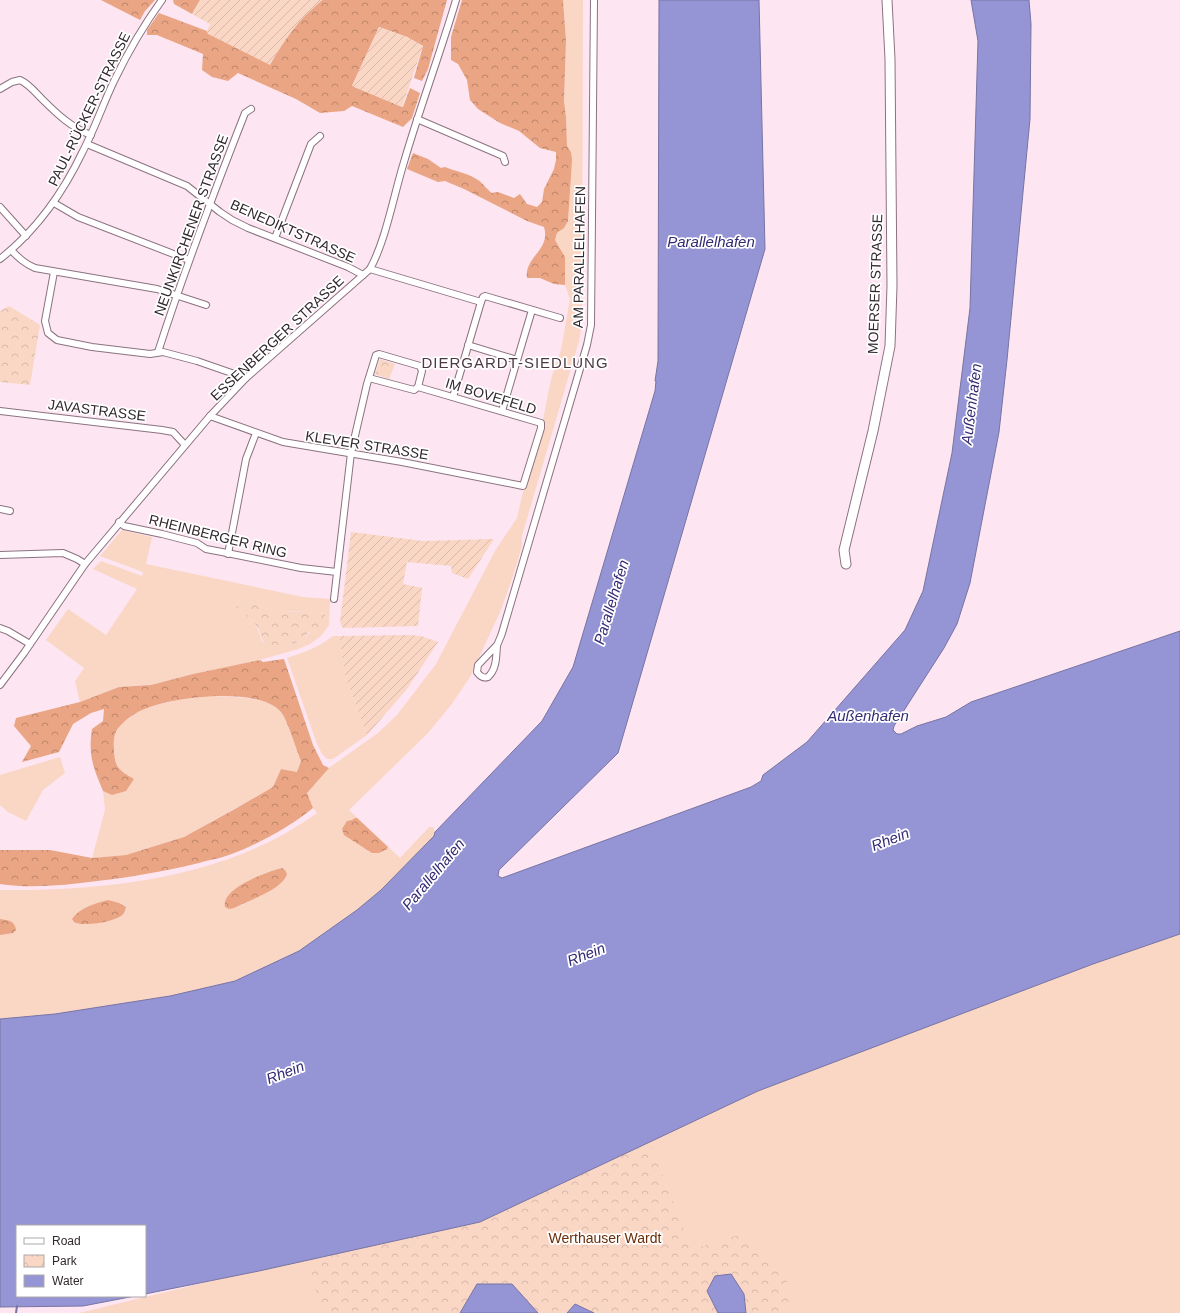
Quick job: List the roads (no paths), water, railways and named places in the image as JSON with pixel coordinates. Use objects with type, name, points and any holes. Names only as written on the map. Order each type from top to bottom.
[{"type":"street","name":"PAUL-RÜCKER-STRASSE","points":[[0,259],[26,236],[54,203],[62,191],[87,144],[126,58],[143,27],[162,0]]},
{"type":"street","name":"ESSENBERGER STRASSE","points":[[0,685],[85,564],[210,416],[246,378],[370,269],[375,260],[384,234],[404,161],[456,0]]},
{"type":"street","name":"AM PARALLELHAFEN","points":[[498,645],[478,665],[477,672],[482,677],[485,678],[491,675],[497,656],[498,645],[505,626],[587,345],[591,325],[594,0]]},
{"type":"street","name":"MOERSER STRASSE","points":[[846,564],[844,550],[872,433],[890,346],[892,271],[890,59],[887,0]]},
{"type":"street","points":[[0,89],[12,82],[20,80],[26,83],[55,111],[77,128],[91,135]]},
{"type":"street","name":"NEUNKIRCHENER STRASSE","points":[[158,352],[176,295],[210,203],[245,113],[251,109]]},
{"type":"street","points":[[417,119],[503,156],[505,162]]},
{"type":"street","points":[[275,238],[311,144],[320,136]]},
{"type":"street","name":"BENEDIKTSTRASSE","points":[[87,144],[187,186],[232,220],[348,267],[362,275]]},
{"type":"street","points":[[54,203],[78,217],[189,260]]},
{"type":"street","points":[[0,207],[26,236]]},
{"type":"street","points":[[11,250],[28,265],[54,272],[157,289],[206,305]]},
{"type":"street","points":[[370,269],[481,302]]},
{"type":"street","points":[[54,272],[45,320],[48,333],[57,340],[92,347],[150,354],[158,352],[197,362],[246,378]]},
{"type":"street","points":[[453,397],[483,297],[485,296],[560,318]]},
{"type":"street","points":[[502,411],[532,310]]},
{"type":"street","points":[[468,345],[517,360]]},
{"type":"street","points":[[334,599],[351,453],[374,357],[379,354],[420,366],[422,371],[418,387]]},
{"type":"street","name":"IM BOVEFELD","points":[[369,378],[414,390],[418,387],[541,423],[541,428],[523,486]]},
{"type":"street","name":"JAVASTRASSE","points":[[0,410],[162,430],[172,432],[185,445]]},
{"type":"street","name":"KLEVER STRASSE","points":[[210,416],[283,442],[417,464],[523,486]]},
{"type":"street","points":[[228,554],[246,459],[256,433]]},
{"type":"street","points":[[0,509],[10,511]]},
{"type":"street","name":"RHEINBERGER RING","points":[[119,522],[124,526],[197,543],[206,548],[228,554],[301,568],[337,572]]},
{"type":"street","points":[[0,555],[63,553],[85,564]]},
{"type":"street","points":[[0,628],[30,644]]},
{"type":"water","points":[[659,0],[759,0],[765,249],[618,753],[499,870],[498,876],[502,878],[751,787],[761,781],[763,775],[807,742],[905,630],[923,591],[952,453],[970,308],[978,41],[971,0],[1029,0],[1031,24],[1030,119],[999,432],[970,583],[957,624],[944,648],[894,726],[893,730],[897,734],[901,734],[917,726],[946,717],[971,702],[1180,631],[1180,934],[1093,964],[758,1091],[480,1222],[259,1271],[146,1294],[146,1225],[16,1225],[16,1297],[130,1297],[83,1306],[0,1307],[0,1019],[55,1014],[170,996],[235,981],[299,951],[357,910],[381,890],[542,721],[573,667],[655,391],[658,361]]},
{"type":"water","points":[[731,1274],[744,1294],[746,1313],[718,1313],[707,1291],[715,1276]]},
{"type":"water","points":[[477,1284],[512,1284],[538,1313],[460,1313]]},
{"type":"water","points":[[575,1304],[594,1313],[567,1313]]},
{"type":"waterway","points":[[16,1313],[17,1306]]},
{"type":"district","name":"DIERGARDT-SIEDLUNG","points":[[515,362]]},
{"type":"water label","name":"Parallelhafen","points":[[711,241]]},
{"type":"water label","name":"Außenhafen","points":[[971,404]]},
{"type":"water label","name":"Parallelhafen","points":[[611,602]]},
{"type":"water label","name":"Außenhafen","points":[[868,715]]},
{"type":"water label","name":"Rhein","points":[[890,839]]},
{"type":"water label","name":"Parallelhafen","points":[[433,874]]},
{"type":"water label","name":"Rhein","points":[[586,954]]},
{"type":"water label","name":"Rhein","points":[[285,1072]]},
{"type":"park label","name":"Werthauser Wardt","points":[[605,1238]]}]
